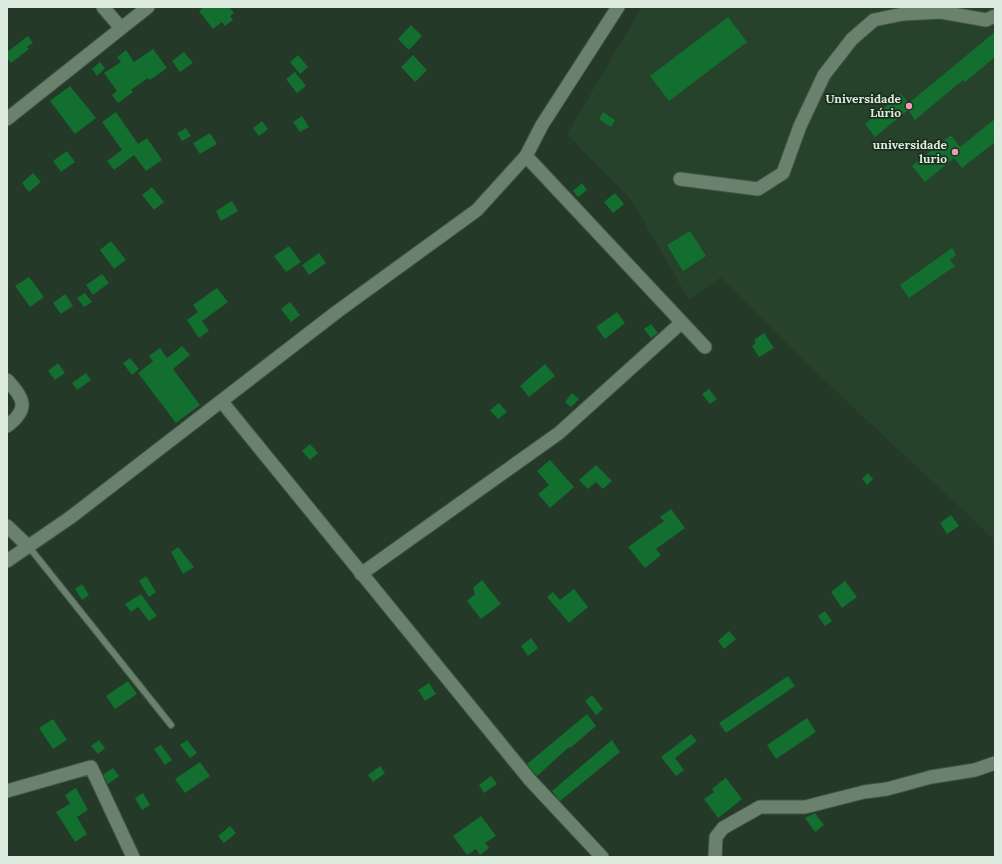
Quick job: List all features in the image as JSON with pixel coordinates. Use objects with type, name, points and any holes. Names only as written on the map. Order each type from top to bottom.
[{"type":"street","points":[[103,7],[121,28]]},
{"type":"street","points":[[7,118],[148,7]]},
{"type":"street","points":[[7,561],[29,547],[222,402],[338,311],[477,210],[526,156],[542,125],[618,7]]},
{"type":"street","points":[[680,179],[758,189],[783,174],[800,126],[824,76],[852,39],[874,20],[903,14],[941,12],[992,20]]},
{"type":"street","points":[[526,156],[705,347]]},
{"type":"street","points":[[361,574],[559,433],[681,323]]},
{"type":"street","points":[[7,380],[20,393],[22,405],[21,413],[7,426]]},
{"type":"street","points":[[222,402],[530,780],[602,857]]},
{"type":"street","points":[[7,526],[29,547]]},
{"type":"street","points":[[715,857],[716,837],[723,828],[760,807],[805,807],[864,792],[887,789],[931,777],[975,770],[995,763]]},
{"type":"street","points":[[7,791],[91,767],[132,857]]},
{"type":"lane","points":[[29,547],[171,725]]},
{"type":"shaded area","name":"Universidade Lúrio","points":[[642,7],[995,7],[995,540],[823,379],[721,277],[689,300],[632,201],[567,134]]},
{"type":"building","points":[[204,7],[229,7],[234,13],[230,16],[233,20],[225,26],[222,22],[213,29],[199,11]]},
{"type":"building","points":[[728,17],[747,42],[669,101],[650,76]]},
{"type":"building","points":[[411,25],[422,36],[409,50],[398,39]]},
{"type":"building","name":"Universidade Lúrio","points":[[995,32],[995,57],[965,82],[963,80],[915,120],[908,110],[875,137],[865,124],[901,94],[909,103]]},
{"type":"building","points":[[28,36],[33,43],[27,47],[29,49],[11,63],[7,58],[7,52]]},
{"type":"building","points":[[153,49],[167,68],[150,80],[148,78],[131,90],[133,92],[118,103],[112,95],[117,91],[104,73],[121,62],[117,57],[126,50],[134,62]]},
{"type":"building","points":[[184,52],[193,63],[180,72],[172,61]]},
{"type":"building","points":[[298,55],[308,67],[300,74],[290,62]]},
{"type":"building","points":[[413,55],[427,70],[415,82],[401,67]]},
{"type":"building","points":[[100,62],[105,68],[97,76],[92,69]]},
{"type":"building","points":[[295,72],[306,86],[297,93],[286,79]]},
{"type":"building","points":[[70,86],[96,118],[75,134],[50,101]]},
{"type":"building","points":[[116,112],[138,144],[147,138],[162,160],[146,171],[134,155],[114,170],[107,161],[122,150],[102,122]]},
{"type":"building","points":[[603,112],[615,120],[611,127],[599,119]]},
{"type":"building","points":[[302,116],[309,127],[300,132],[293,122]]},
{"type":"building","name":"universidade lurio","points":[[995,119],[995,142],[962,168],[954,158],[925,182],[912,166],[951,135],[960,147]]},
{"type":"building","points":[[262,121],[268,129],[259,136],[253,128]]},
{"type":"building","points":[[186,128],[191,136],[182,141],[177,133]]},
{"type":"building","points":[[210,133],[217,144],[200,154],[193,143]]},
{"type":"building","points":[[67,151],[75,162],[61,172],[53,161]]},
{"type":"building","points":[[33,173],[41,182],[29,192],[22,183]]},
{"type":"building","points":[[582,183],[587,190],[578,197],[573,191]]},
{"type":"building","points":[[152,187],[164,202],[154,210],[142,195]]},
{"type":"building","points":[[615,193],[624,204],[613,213],[604,202]]},
{"type":"building","points":[[232,201],[238,211],[221,221],[216,211]]},
{"type":"building","points":[[690,231],[706,256],[683,271],[667,245]]},
{"type":"building","points":[[111,241],[126,260],[114,269],[100,250]]},
{"type":"building","points":[[289,246],[301,262],[286,272],[274,256]]},
{"type":"building","points":[[952,248],[956,255],[950,260],[955,266],[909,298],[900,285]]},
{"type":"building","points":[[319,253],[326,263],[309,275],[302,265]]},
{"type":"building","points":[[102,274],[109,283],[93,295],[86,285]]},
{"type":"building","points":[[29,277],[44,297],[30,307],[15,286]]},
{"type":"building","points":[[217,288],[228,302],[202,321],[209,331],[199,338],[187,320],[198,312],[193,305]]},
{"type":"building","points":[[85,293],[92,302],[84,307],[77,298]]},
{"type":"building","points":[[65,294],[73,306],[61,314],[53,303]]},
{"type":"building","points":[[290,302],[300,315],[291,322],[281,309]]},
{"type":"building","points":[[617,312],[625,323],[605,339],[596,327]]},
{"type":"building","points":[[651,324],[658,333],[651,338],[644,329]]},
{"type":"building","points":[[764,333],[774,348],[759,357],[752,346],[756,343],[754,340]]},
{"type":"building","points":[[182,346],[190,355],[173,369],[200,405],[176,423],[138,373],[153,361],[149,356],[160,348],[167,358]]},
{"type":"building","points":[[130,358],[139,369],[132,375],[123,363]]},
{"type":"building","points":[[58,363],[65,373],[55,380],[48,371]]},
{"type":"building","points":[[545,364],[555,376],[529,397],[520,386]]},
{"type":"building","points":[[86,373],[91,380],[77,390],[72,383]]},
{"type":"building","points":[[709,389],[717,399],[710,404],[702,394]]},
{"type":"building","points":[[572,393],[579,399],[571,407],[565,402]]},
{"type":"building","points":[[499,403],[507,412],[498,419],[490,410]]},
{"type":"building","points":[[310,444],[318,453],[310,460],[302,451]]},
{"type":"building","points":[[550,460],[574,487],[550,508],[538,494],[549,485],[537,471]]},
{"type":"building","points":[[596,465],[612,481],[603,489],[596,482],[588,489],[579,480]]},
{"type":"building","points":[[868,473],[873,479],[867,485],[862,479]]},
{"type":"building","points":[[671,509],[685,528],[656,549],[661,555],[645,568],[628,547],[664,521],[660,517]]},
{"type":"building","points":[[951,515],[959,526],[947,534],[940,523]]},
{"type":"building","points":[[178,547],[194,567],[183,574],[171,552]]},
{"type":"building","points":[[146,576],[156,592],[149,597],[139,581]]},
{"type":"building","points":[[482,580],[501,604],[481,619],[467,601],[475,594],[473,588]]},
{"type":"building","points":[[845,581],[857,597],[842,608],[831,592]]},
{"type":"building","points":[[82,584],[89,595],[82,600],[75,589]]},
{"type":"building","points":[[574,589],[588,607],[569,623],[547,597],[553,592],[560,600]]},
{"type":"building","points":[[141,594],[157,616],[149,621],[138,607],[131,612],[125,604]]},
{"type":"building","points":[[825,611],[832,621],[825,626],[818,616]]},
{"type":"building","points":[[729,631],[736,639],[724,649],[718,641]]},
{"type":"building","points":[[531,638],[538,648],[528,656],[521,646]]},
{"type":"building","points":[[788,676],[795,686],[726,733],[719,723]]},
{"type":"building","points":[[128,681],[137,694],[115,709],[106,696]]},
{"type":"building","points":[[429,683],[436,694],[425,701],[418,690]]},
{"type":"building","points":[[592,695],[603,709],[596,715],[585,701]]},
{"type":"building","points":[[587,714],[596,726],[570,748],[569,747],[537,776],[527,764]]},
{"type":"building","points":[[807,718],[816,732],[776,759],[767,745]]},
{"type":"building","points":[[53,719],[67,740],[53,749],[39,728]]},
{"type":"building","points":[[691,734],[697,741],[675,758],[684,770],[676,776],[661,757]]},
{"type":"building","points":[[99,740],[105,748],[98,754],[91,746]]},
{"type":"building","points":[[187,740],[197,753],[190,758],[180,745]]},
{"type":"building","points":[[612,740],[620,752],[560,801],[552,791]]},
{"type":"building","points":[[161,745],[172,760],[165,765],[154,749]]},
{"type":"building","points":[[200,762],[210,776],[185,793],[175,779]]},
{"type":"building","points":[[380,766],[385,773],[373,782],[368,775]]},
{"type":"building","points":[[113,768],[119,776],[108,784],[103,775]]},
{"type":"building","points":[[491,776],[497,784],[484,793],[479,785]]},
{"type":"building","points":[[726,778],[742,799],[718,818],[704,799],[714,792],[712,789]]},
{"type":"building","points":[[76,788],[88,810],[77,817],[87,834],[75,842],[56,812],[70,804],[65,795]]},
{"type":"building","points":[[143,793],[150,805],[142,810],[135,798]]},
{"type":"building","points":[[815,813],[824,825],[815,832],[805,818]]},
{"type":"building","points":[[481,816],[496,836],[485,843],[489,848],[480,855],[476,849],[467,855],[453,836]]},
{"type":"building","points":[[230,826],[236,833],[224,843],[218,836]]},
{"type":"place","name":"Universidade Lúrio","points":[[909,106]]},
{"type":"place","name":"universidade lurio","points":[[955,152]]}]
